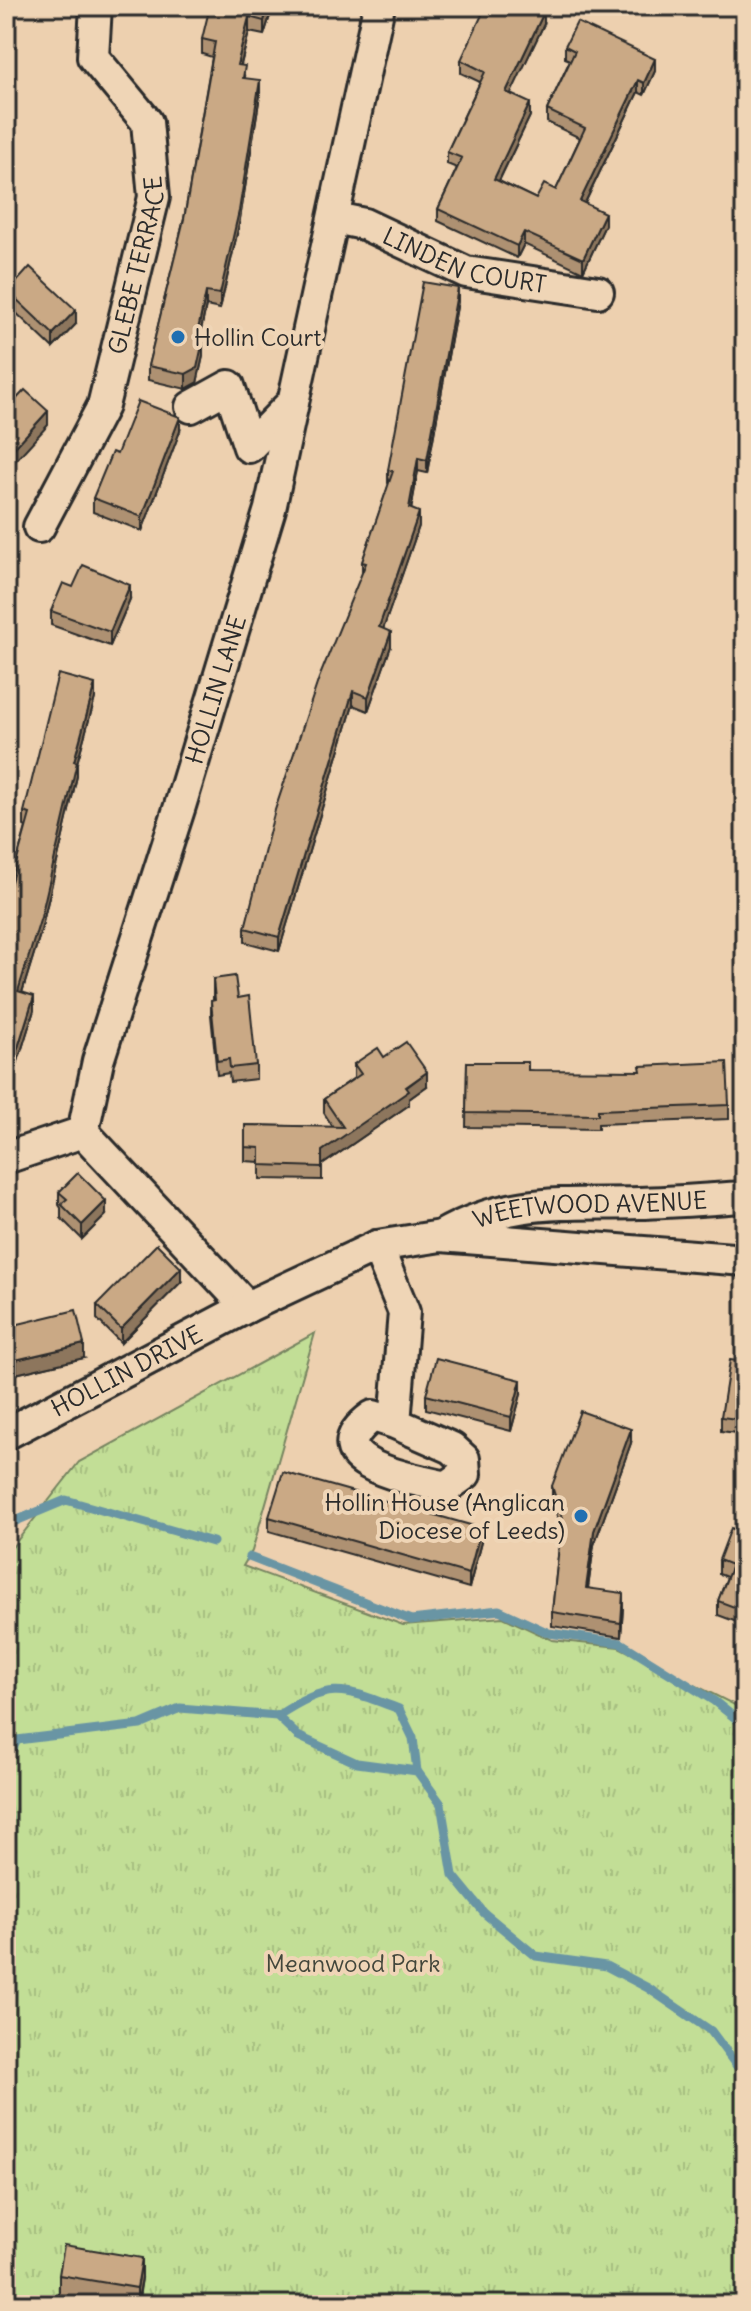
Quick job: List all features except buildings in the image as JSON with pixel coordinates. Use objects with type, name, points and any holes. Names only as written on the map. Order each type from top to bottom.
[{"type":"street","name":"GLEBE TERRACE","points":[[39,527],[103,406],[154,197],[147,122],[93,57],[96,6]]},
{"type":"street","name":"HOLLIN LANE","points":[[83,1132],[98,1061],[180,806],[270,509],[379,6]]},
{"type":"street","name":"LINDEN COURT","points":[[335,218],[364,224],[466,272],[598,292]]},
{"type":"street","points":[[191,407],[229,386],[249,447],[294,400]]},
{"type":"street","points":[[6,1158],[83,1132],[247,1307]]},
{"type":"street","name":"WEETWOOD AVENUE","points":[[441,1236],[468,1221],[542,1202],[638,1203],[745,1197]]},
{"type":"street","name":"WEETWOOD AVENUE","points":[[247,1307],[377,1246],[441,1236],[745,1260]]},
{"type":"street","points":[[377,1246],[404,1312],[395,1423]]},
{"type":"street","name":"HOLLIN DRIVE","points":[[6,1434],[247,1307]]},
{"type":"green space","name":"Meanwood Park","points":[[315,1333],[252,1551],[243,1566],[403,1625],[503,1617],[552,1640],[619,1647],[745,1710],[745,2305],[32,2305],[25,2295],[6,2294],[6,1555],[79,1462]]},
{"type":"waterway","points":[[6,1525],[66,1500],[213,1542]]},
{"type":"waterway","points":[[249,1557],[411,1620],[499,1610],[549,1633],[621,1643],[714,1701],[745,1726]]},
{"type":"waterway","points":[[277,1716],[311,1697],[336,1691],[349,1692],[399,1709],[413,1738],[417,1771]]},
{"type":"waterway","points":[[6,1762],[17,1740],[140,1725],[180,1708],[277,1716],[298,1736],[357,1763],[417,1771],[441,1804],[453,1875],[484,1913],[536,1956],[606,1966],[648,1988],[711,2031],[745,2077]]},
{"type":"waterway","points":[[6,1803],[9,1820],[6,1835]]},
{"type":"place","name":"Hollin Court","points":[[178,337]]},
{"type":"place","name":"Hollin House (Anglican Diocese of Leeds)","points":[[581,1516]]}]
